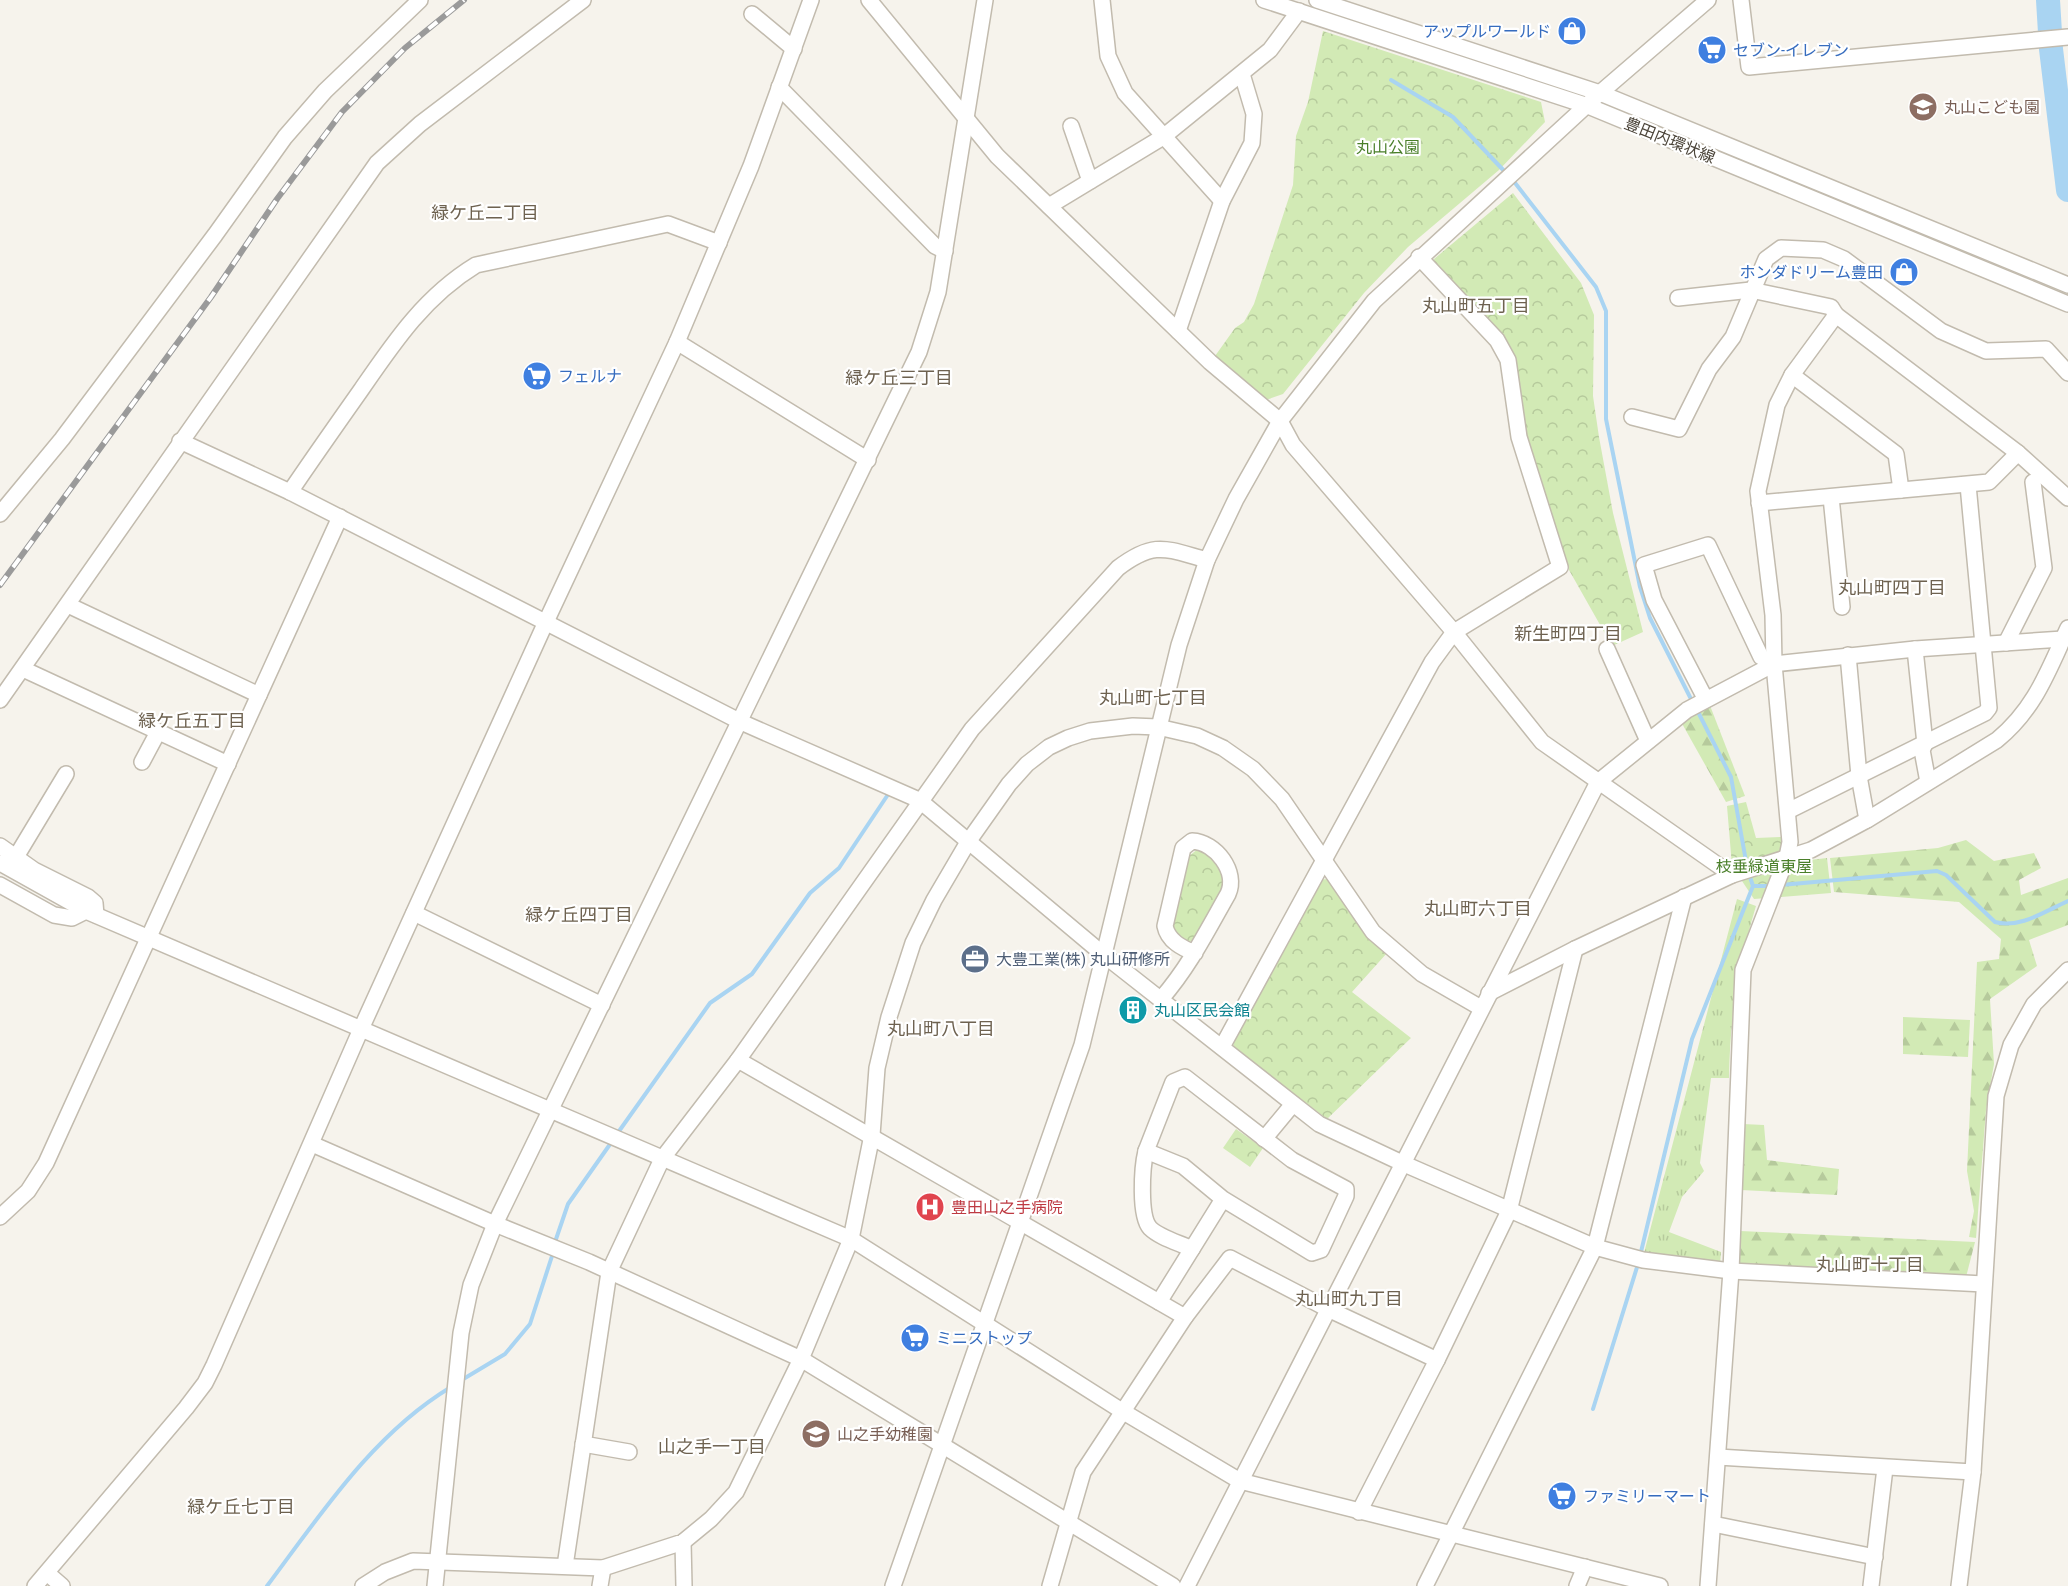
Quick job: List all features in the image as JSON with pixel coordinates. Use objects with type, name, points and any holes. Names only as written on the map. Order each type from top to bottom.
[{"type":"street","points":[[0,514],[101,387],[215,235],[285,136],[325,91],[420,0]]},
{"type":"street","points":[[0,700],[377,163],[420,124],[583,0]]},
{"type":"street","points":[[35,1586],[205,1383],[361,1029],[545,624],[677,342],[719,243],[811,0]]},
{"type":"street","points":[[869,0],[997,156],[1210,362],[1281,421],[1293,445],[1454,632],[1542,742],[1735,874]]},
{"type":"street","points":[[435,1586],[464,1310],[476,1269],[550,1109],[741,722],[919,352],[931,321],[945,251],[985,0]]},
{"type":"street","points":[[1102,0],[1105,44],[1115,76],[1125,93],[1222,201]]},
{"type":"street","name":"豊田内環状線","points":[[1264,0],[1588,106],[2068,304]]},
{"type":"street","name":"豊田内環状線","points":[[1317,0],[1600,93],[2068,285]]},
{"type":"street","points":[[893,1586],[1018,1222],[1082,1044],[1179,645],[1207,560],[1236,499],[1281,421],[1374,301],[1419,257],[1600,93],[1708,0]]},
{"type":"street","points":[[1742,0],[1749,67],[2056,39]]},
{"type":"street","points":[[1049,206],[1163,137],[1270,50],[1299,11]]},
{"type":"street","points":[[752,14],[794,49]]},
{"type":"street","points":[[1178,331],[1222,201],[1252,143],[1254,114],[1242,74]]},
{"type":"street","points":[[779,87],[935,246],[945,251]]},
{"type":"street","points":[[1071,126],[1090,181]]},
{"type":"street","points":[[290,492],[396,339],[425,304],[450,281],[476,265],[668,224],[719,243]]},
{"type":"street","points":[[1632,417],[1679,429],[1709,369],[1733,337],[1751,290],[1771,254],[1781,248],[1823,250],[1844,259],[1879,283],[1941,332],[1986,351],[2046,349],[2068,372]]},
{"type":"street","points":[[1222,1047],[1432,662],[1454,632],[1560,567],[1519,438],[1508,360],[1497,340],[1419,257]]},
{"type":"street","points":[[1678,298],[1751,290],[1831,308],[1836,315],[2018,453],[2068,498]]},
{"type":"street","points":[[1708,1586],[1731,1271],[1743,970],[1787,857],[1790,842],[1774,664],[1773,615],[1759,503],[1759,481],[1776,405],[1792,375],[1836,315]]},
{"type":"street","points":[[677,342],[868,460]]},
{"type":"street","points":[[1792,375],[1896,454],[1901,490]]},
{"type":"street","points":[[180,441],[290,492],[741,722],[919,800],[1104,955],[1319,1124],[1402,1163],[1595,1247],[1642,1260],[1731,1271],[1984,1284]]},
{"type":"street","points":[[1759,503],[1989,482],[2018,453]]},
{"type":"street","points":[[2006,643],[2044,567],[2033,482]]},
{"type":"street","points":[[1788,811],[1985,713],[1989,708],[1968,485]]},
{"type":"street","points":[[1831,497],[1842,607]]},
{"type":"street","points":[[0,1217],[37,1179],[143,948],[150,938],[340,518]]},
{"type":"street","points":[[1697,703],[1654,600],[1644,565],[1708,545],[1761,657],[1774,664]]},
{"type":"street","points":[[565,1566],[609,1272],[662,1159],[738,1060],[919,800],[972,729],[1118,568],[1138,553],[1151,549],[1164,549],[1207,560]]},
{"type":"street","points":[[68,605],[259,695]]},
{"type":"street","points":[[1187,1586],[1598,782],[1697,703],[1774,664],[1848,655],[2006,643],[2065,634]]},
{"type":"street","points":[[1489,993],[1575,949],[1735,874],[1755,870],[1811,850],[1867,820],[1997,740],[2014,726],[2044,684],[2065,634]]},
{"type":"street","points":[[1607,649],[1648,741]]},
{"type":"street","points":[[1915,649],[1924,744],[1922,750],[1928,782]]},
{"type":"street","points":[[1848,655],[1859,776],[1867,820]]},
{"type":"street","points":[[23,669],[228,764]]},
{"type":"street","points":[[363,1586],[413,1561],[603,1568],[683,1542],[711,1519],[736,1491],[801,1359],[851,1239],[872,1135],[877,1068],[889,1017],[913,943],[934,900],[968,842],[1009,784],[1027,764],[1050,747],[1090,731],[1133,726],[1158,727],[1197,736],[1222,748],[1253,769],[1282,799],[1373,932],[1422,974],[1481,1008]]},
{"type":"street","points":[[142,762],[158,732]]},
{"type":"street","points":[[16,857],[66,774]]},
{"type":"street","points":[[1161,999],[1184,973],[1228,894],[1232,877],[1216,852],[1208,845],[1192,841],[1183,848],[1165,926],[1170,938],[1181,947],[1195,953]]},
{"type":"street","points":[[0,846],[34,870],[88,897],[95,903],[91,913]]},
{"type":"street","points":[[0,863],[52,894],[91,913],[851,1239],[1122,1411],[1240,1481],[1660,1586]]},
{"type":"street","points":[[0,885],[54,915],[72,918],[91,913]]},
{"type":"street","points":[[1425,1586],[1595,1247],[1684,897]]},
{"type":"street","points":[[414,913],[602,1005]]},
{"type":"street","points":[[1359,1512],[1437,1360],[1509,1210],[1575,949]]},
{"type":"street","points":[[1959,1586],[1973,1472],[1996,1096],[2011,1045],[2022,1024],[2034,1004],[2068,970]]},
{"type":"street","points":[[738,1060],[1185,1317]]},
{"type":"street","points":[[1146,1151],[1183,1166],[1223,1199],[1312,1253],[1320,1250],[1346,1196],[1346,1189],[1292,1160],[1185,1077],[1173,1082],[1146,1151],[1143,1211],[1151,1230],[1192,1249]]},
{"type":"street","points":[[1264,1139],[1293,1104]]},
{"type":"street","points":[[312,1144],[609,1272],[801,1359],[1173,1586]]},
{"type":"street","points":[[1159,1302],[1223,1199]]},
{"type":"street","points":[[1050,1586],[1083,1472],[1185,1317],[1230,1258],[1328,1309],[1437,1360]]},
{"type":"street","points":[[583,1444],[629,1452]]},
{"type":"street","points":[[1718,1457],[1973,1472]]},
{"type":"street","points":[[1871,1586],[1885,1468]]},
{"type":"street","points":[[1713,1524],[1875,1557]]},
{"type":"street","points":[[683,1542],[684,1586]]},
{"type":"street","points":[[1576,1586],[1585,1567]]},
{"type":"street","points":[[600,1586],[603,1568]]},
{"type":"street","points":[[47,1573],[62,1586]]},
{"type":"green space","name":"丸山公園","points":[[1323,31],[1541,102],[1545,122],[1499,170],[1408,247],[1364,293],[1283,394],[1266,400],[1215,356],[1235,328],[1244,322],[1254,304],[1293,185],[1296,136],[1308,102]]},
{"type":"green space","points":[[1513,193],[1581,283],[1594,315],[1593,396],[1599,437],[1613,513],[1643,632],[1612,646],[1569,570],[1525,439],[1518,378],[1513,359],[1435,266],[1434,259]]},
{"type":"green space","points":[[1709,703],[1745,796],[1726,802],[1680,720]]},
{"type":"green space","name":"枝垂緑道東屋","points":[[1746,802],[1756,838],[1781,837],[1792,862],[1827,858],[1831,893],[1754,899],[1732,866],[1727,806]]},
{"type":"green space","points":[[1966,840],[1994,861],[2034,853],[2041,868],[2019,880],[2021,895],[2068,878],[2068,925],[2029,940],[2037,966],[1990,999],[1994,1064],[1986,1110],[1976,1238],[1969,1237],[1974,1211],[1967,1171],[1977,962],[1999,959],[2001,939],[1959,902],[1834,892],[1830,858],[1938,848]]},
{"type":"green space","points":[[1198,849],[1204,851],[1216,862],[1225,884],[1198,936],[1191,941],[1185,941],[1171,928],[1189,856]]},
{"type":"green space","points":[[1327,879],[1368,935],[1387,953],[1352,992],[1411,1038],[1327,1119],[1234,1049],[1233,1039],[1319,880]]},
{"type":"green space","points":[[1737,899],[1756,906],[1744,949],[1736,991],[1729,1078],[1711,1078],[1700,1163],[1704,1171],[1682,1197],[1669,1232],[1721,1252],[1720,1265],[1644,1253]]},
{"type":"green space","points":[[1903,1017],[1970,1020],[1968,1057],[1903,1054]]},
{"type":"green space","points":[[1743,1124],[1764,1125],[1767,1160],[1839,1169],[1837,1195],[1741,1190]]},
{"type":"green space","points":[[1236,1129],[1263,1148],[1250,1167],[1223,1148]]},
{"type":"green space","points":[[1740,1231],[1975,1242],[1966,1277],[1740,1263]]},
{"type":"waterway","points":[[2048,0],[2051,49],[2068,190]]},
{"type":"waterway","points":[[1391,80],[1453,117],[1507,174]]},
{"type":"waterway","points":[[1512,179],[1596,287],[1606,311],[1606,419],[1640,587],[1650,618],[1692,701]]},
{"type":"waterway","points":[[1696,708],[1731,777],[1747,867]]},
{"type":"waterway","points":[[617,1134],[710,1003],[752,974],[810,893],[839,868],[889,793]]},
{"type":"waterway","points":[[1781,885],[1937,871],[1946,875],[1995,922],[2004,924],[2032,918],[2068,901]]},
{"type":"waterway","points":[[1640,1256],[1692,1039],[1753,886],[1749,874]]},
{"type":"waterway","points":[[1753,886],[1770,886]]},
{"type":"waterway","points":[[554,1245],[568,1204],[613,1140]]},
{"type":"waterway","points":[[460,1381],[505,1354],[530,1324],[553,1253]]},
{"type":"waterway","points":[[1593,1409],[1638,1264]]},
{"type":"waterway","points":[[267,1586],[328,1504],[373,1452],[423,1406],[451,1387]]},
{"type":"railway","points":[[0,585],[211,297],[277,199],[342,112],[405,48],[464,0]]},
{"type":"place","name":"アップルワールド","points":[[1572,31]]},
{"type":"place","name":"セブン-イレブン","points":[[1712,50]]},
{"type":"place","name":"丸山こども園","points":[[1923,107]]},
{"type":"place","name":"ホンダドリーム豊田","points":[[1904,272]]},
{"type":"place","name":"フェルナ","points":[[537,376]]},
{"type":"place","name":"大豊工業(株) 丸山研修所","points":[[975,959]]},
{"type":"place","name":"丸山区民会館","points":[[1133,1010]]},
{"type":"place","name":"豊田山之手病院","points":[[930,1207]]},
{"type":"place","name":"ミニストップ","points":[[915,1338]]},
{"type":"place","name":"山之手幼稚園","points":[[816,1434]]},
{"type":"place","name":"ファミリーマート","points":[[1562,1496]]},
{"type":"district","name":"緑ケ丘二丁目","points":[[485,213]]},
{"type":"district","name":"丸山町五丁目","points":[[1476,306]]},
{"type":"district","name":"緑ケ丘三丁目","points":[[899,378]]},
{"type":"district","name":"丸山町四丁目","points":[[1892,588]]},
{"type":"district","name":"新生町四丁目","points":[[1568,634]]},
{"type":"district","name":"丸山町七丁目","points":[[1153,698]]},
{"type":"district","name":"緑ケ丘五丁目","points":[[192,721]]},
{"type":"district","name":"丸山町六丁目","points":[[1478,909]]},
{"type":"district","name":"緑ケ丘四丁目","points":[[579,915]]},
{"type":"district","name":"丸山町八丁目","points":[[941,1029]]},
{"type":"district","name":"丸山町十丁目","points":[[1870,1265]]},
{"type":"district","name":"丸山町九丁目","points":[[1349,1299]]},
{"type":"district","name":"山之手一丁目","points":[[712,1447]]},
{"type":"district","name":"緑ケ丘七丁目","points":[[241,1507]]}]
